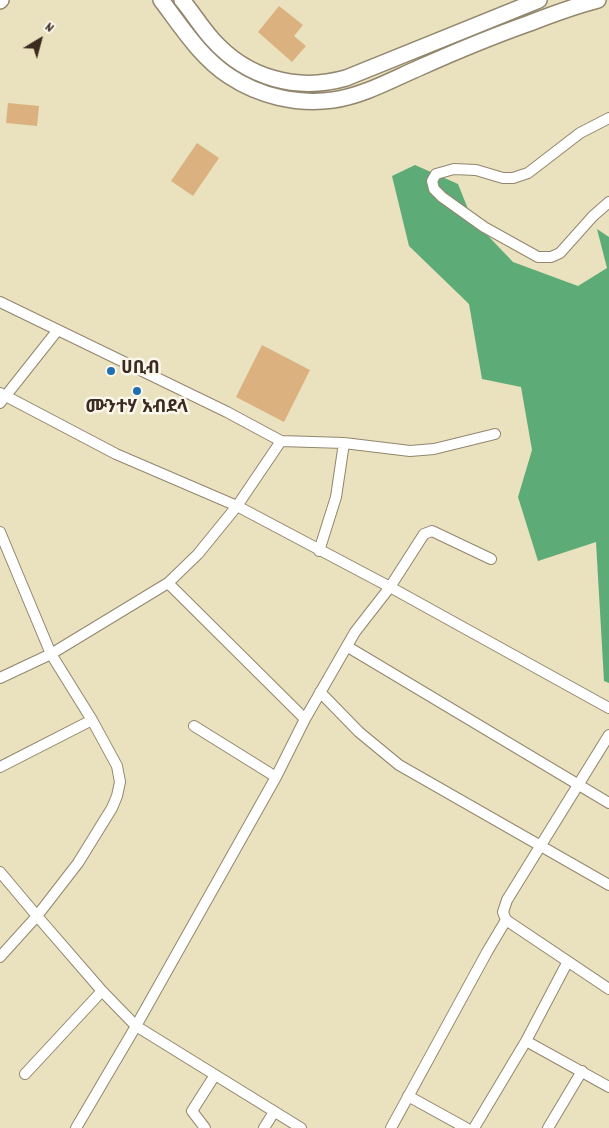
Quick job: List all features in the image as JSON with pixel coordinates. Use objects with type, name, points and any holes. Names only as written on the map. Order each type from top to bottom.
[{"type":"main road","points":[[161,0],[199,49],[214,64],[244,85],[267,95],[284,99],[318,102],[357,94],[476,43],[578,5],[598,0]]},
{"type":"main road","points":[[182,0],[212,39],[243,66],[272,79],[298,84],[329,83],[346,78],[539,0]]},
{"type":"main road","points":[[267,95],[272,79]]},
{"type":"street","points":[[609,118],[580,133],[528,173],[513,178],[503,178],[476,170],[454,169],[436,174],[432,181],[434,189],[442,197],[484,228],[538,257],[551,257],[560,253],[593,216],[609,202]]},
{"type":"street","points":[[0,302],[227,412],[281,441],[344,443],[410,451],[434,449],[495,434]]},
{"type":"street","points":[[57,331],[2,398],[116,454],[237,506],[390,587],[609,708]]},
{"type":"street","points":[[0,678],[51,654],[168,583],[198,554],[237,506],[281,441]]},
{"type":"street","points":[[319,551],[336,497],[344,443]]},
{"type":"street","points":[[0,532],[51,654],[92,720],[117,766],[120,782],[112,808],[87,849],[36,916],[0,956]]},
{"type":"street","points":[[76,1128],[136,1026],[355,632],[390,587],[421,538],[424,534],[432,532],[492,559]]},
{"type":"street","points":[[168,583],[305,719]]},
{"type":"street","points":[[348,646],[609,803]]},
{"type":"street","points":[[320,692],[360,732],[399,765],[609,885]]},
{"type":"street","points":[[0,767],[92,720]]},
{"type":"street","points":[[194,726],[276,777]]},
{"type":"street","points":[[609,735],[507,900],[503,912],[506,920],[567,963],[609,989]]},
{"type":"street","points":[[0,872],[102,991],[136,1026],[301,1128]]},
{"type":"street","points":[[391,1128],[506,920]]},
{"type":"street","points":[[474,1128],[526,1040],[567,963]]},
{"type":"street","points":[[25,1074],[102,991]]},
{"type":"street","points":[[526,1040],[609,1087]]},
{"type":"street","points":[[548,1128],[582,1071]]},
{"type":"street","points":[[205,1128],[192,1111],[215,1075]]},
{"type":"street","points":[[408,1096],[466,1128]]},
{"type":"street","points":[[264,1128],[274,1112]]},
{"type":"green space","points":[[415,165],[458,184],[472,219],[513,262],[578,286],[607,268],[597,229],[609,237],[609,683],[604,681],[596,542],[538,561],[518,497],[532,450],[521,387],[482,379],[469,304],[409,246],[392,176]]},
{"type":"building","points":[[279,6],[303,25],[294,36],[306,46],[292,62],[258,32]]},
{"type":"building","points":[[8,103],[39,106],[37,126],[6,123]]},
{"type":"building","points":[[197,143],[219,158],[193,196],[171,181]]},
{"type":"building","points":[[262,345],[310,370],[284,422],[236,397]]},
{"type":"place","name":"ሀቢብ","points":[[111,371]]},
{"type":"place","name":"ሙንተሃ አብደላ","points":[[137,391]]}]
